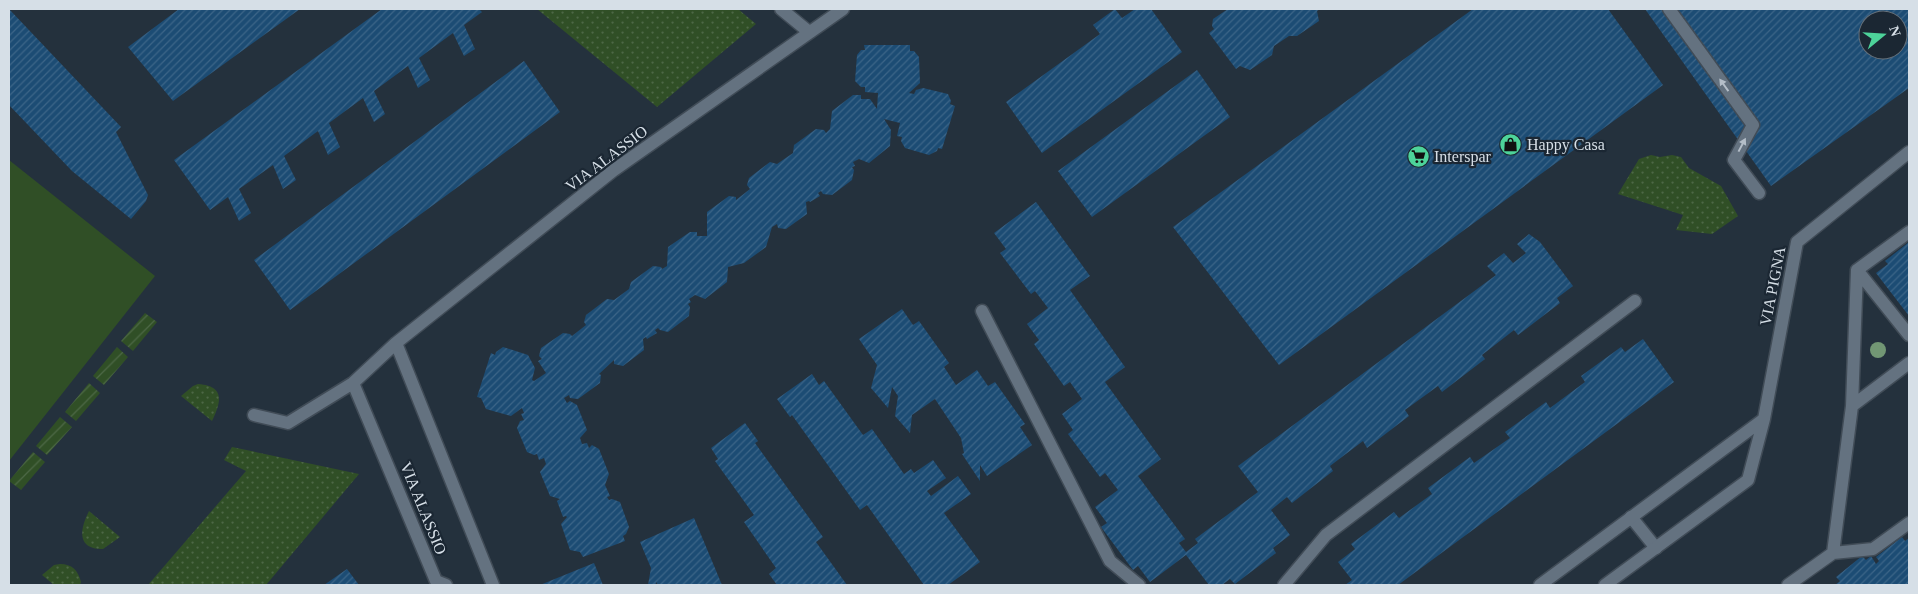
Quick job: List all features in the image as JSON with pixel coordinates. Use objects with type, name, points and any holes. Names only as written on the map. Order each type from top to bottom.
[{"type":"street","points":[[781,9],[809,32]]},
{"type":"street","name":"VIA ALASSIO","points":[[254,416],[288,423],[353,383],[396,343],[614,170],[843,9]]},
{"type":"street","points":[[1669,9],[1753,125],[1734,160],[1759,193]]},
{"type":"street","name":"VIA PIGNA","points":[[1605,585],[1748,480],[1764,419],[1797,242],[1909,152]]},
{"type":"street","points":[[1857,270],[1909,232]]},
{"type":"street","points":[[1857,270],[1909,336]]},
{"type":"street","points":[[1833,553],[1852,406],[1857,270]]},
{"type":"street","points":[[1284,585],[1326,536],[1635,301]]},
{"type":"street","points":[[982,311],[1110,561],[1139,585]]},
{"type":"street","points":[[396,343],[493,585]]},
{"type":"street","points":[[1852,406],[1909,363]]},
{"type":"street","name":"VIA ALASSIO","points":[[353,383],[436,581],[446,585]]},
{"type":"street","points":[[1540,585],[1764,419]]},
{"type":"street","points":[[1632,517],[1656,548]]},
{"type":"street","points":[[1788,585],[1833,553],[1874,549],[1909,523]]},
{"type":"green space","points":[[537,9],[738,9],[756,24],[657,107]]},
{"type":"green space","points":[[1651,155],[1681,157],[1689,168],[1721,186],[1738,216],[1712,234],[1676,230],[1683,215],[1618,194],[1639,159]]},
{"type":"green space","points":[[9,160],[155,276],[9,461]]},
{"type":"green space","points":[[145,313],[157,322],[133,351],[121,341]]},
{"type":"green space","points":[[117,347],[128,357],[104,385],[93,376]]},
{"type":"green space","points":[[89,383],[100,393],[76,421],[65,412]]},
{"type":"green space","points":[[198,384],[214,388],[219,397],[212,421],[181,396]]},
{"type":"green space","points":[[60,417],[72,427],[47,455],[36,446]]},
{"type":"green space","points":[[232,447],[359,474],[266,585],[148,585],[246,471],[224,460]]},
{"type":"green space","points":[[33,452],[45,462],[21,490],[9,481]]},
{"type":"green space","points":[[89,511],[120,537],[103,549],[88,546],[82,537],[82,531]]},
{"type":"green space","points":[[60,564],[74,568],[80,578],[80,585],[54,585],[42,575],[54,565]]},
{"type":"building","points":[[9,9],[121,127],[116,132],[148,195],[146,201],[131,219],[72,171],[9,105]]},
{"type":"building","points":[[179,9],[300,9],[173,101],[128,47]]},
{"type":"building","points":[[382,9],[479,9],[482,12],[464,25],[475,49],[464,56],[453,33],[419,58],[430,80],[418,88],[408,66],[374,91],[385,114],[374,122],[363,98],[329,123],[340,147],[328,155],[318,131],[284,156],[296,180],[283,189],[273,165],[239,189],[251,213],[239,221],[228,197],[210,210],[174,160]]},
{"type":"building","points":[[1115,9],[1122,18],[1135,9],[1151,9],[1182,52],[1042,153],[1006,102],[1100,34],[1093,25]]},
{"type":"building","points":[[1228,9],[1320,9],[1317,11],[1319,21],[1297,36],[1289,36],[1274,46],[1272,55],[1250,70],[1240,66],[1236,69],[1209,33],[1214,29],[1212,26],[1213,19]]},
{"type":"building","name":"Interspar","points":[[1473,9],[1608,9],[1663,85],[1279,365],[1173,227]]},
{"type":"building","points":[[1645,9],[1909,9],[1909,88],[1771,186]]},
{"type":"building","points":[[864,45],[910,45],[910,51],[914,51],[919,57],[920,83],[909,93],[914,94],[916,90],[923,88],[948,94],[951,101],[950,104],[955,106],[942,149],[938,148],[937,151],[929,155],[905,148],[901,141],[902,137],[897,136],[900,123],[884,119],[891,130],[890,146],[869,163],[859,159],[853,162],[855,166],[852,167],[854,170],[852,180],[832,195],[823,194],[821,191],[818,193],[820,196],[810,202],[806,202],[807,214],[786,229],[778,228],[777,224],[772,227],[766,247],[744,263],[728,267],[727,282],[705,299],[695,295],[689,299],[691,302],[688,304],[690,307],[689,316],[668,332],[658,328],[655,330],[657,333],[647,339],[646,337],[643,339],[644,350],[623,366],[614,364],[614,360],[599,374],[601,375],[600,383],[578,399],[570,398],[569,395],[564,398],[567,403],[570,401],[577,405],[587,430],[580,438],[582,444],[587,443],[589,448],[592,445],[599,449],[609,474],[605,485],[610,496],[607,497],[609,500],[612,499],[620,502],[629,527],[623,536],[625,541],[583,557],[580,552],[570,550],[561,524],[567,517],[563,517],[557,501],[560,499],[550,496],[540,472],[546,464],[544,458],[539,460],[537,454],[534,455],[527,452],[517,428],[520,421],[524,420],[521,414],[524,413],[522,408],[511,416],[486,409],[481,398],[477,397],[491,353],[495,355],[503,347],[528,355],[535,368],[532,380],[534,381],[546,373],[538,361],[542,359],[539,356],[541,348],[563,333],[572,336],[586,325],[584,322],[586,315],[607,299],[614,300],[629,289],[631,282],[653,266],[661,267],[662,269],[667,266],[668,247],[690,232],[697,232],[697,236],[707,236],[707,212],[729,196],[736,197],[736,200],[750,189],[747,185],[749,178],[770,162],[777,164],[793,153],[794,145],[816,129],[824,130],[826,133],[830,129],[832,111],[853,95],[861,95],[861,99],[870,99],[877,109],[878,93],[865,92],[865,87],[861,87],[855,81],[857,55],[861,50],[865,50]]},
{"type":"building","points":[[524,61],[560,112],[290,310],[254,260]]},
{"type":"building","points":[[1197,70],[1230,117],[1092,217],[1058,171]]},
{"type":"building","points":[[1036,202],[1090,276],[1070,290],[1125,367],[1105,382],[1161,459],[1138,476],[1185,539],[1179,543],[1186,552],[1198,543],[1195,539],[1258,492],[1238,466],[1496,275],[1487,266],[1504,253],[1513,263],[1526,253],[1517,244],[1529,234],[1540,242],[1573,286],[1557,298],[1560,303],[1518,335],[1514,330],[1482,355],[1485,359],[1442,392],[1438,386],[1405,410],[1409,416],[1367,448],[1363,441],[1330,466],[1333,471],[1292,503],[1287,497],[1271,510],[1290,535],[1273,548],[1276,553],[1235,584],[1230,579],[1222,585],[1209,585],[1186,555],[1150,582],[1138,566],[1133,570],[1101,527],[1107,523],[1095,507],[1118,490],[1105,473],[1100,477],[1068,434],[1073,430],[1062,414],[1082,399],[1070,382],[1064,386],[1034,344],[1039,340],[1027,324],[1048,308],[1035,291],[1031,294],[1000,253],[1006,249],[994,233]]},
{"type":"building","points":[[1909,242],[1909,316],[1876,273],[1888,264],[1885,261]]},
{"type":"building","points":[[902,309],[913,325],[919,321],[949,363],[944,367],[956,385],[977,370],[988,386],[995,382],[1025,424],[1020,427],[1032,445],[987,476],[980,465],[980,481],[962,454],[964,453],[961,438],[935,399],[912,415],[910,433],[895,416],[898,396],[892,387],[888,408],[871,388],[877,365],[859,339]]},
{"type":"building","points":[[1643,339],[1674,382],[1398,585],[1345,585],[1352,580],[1338,562],[1355,549],[1351,544],[1394,512],[1399,518],[1432,494],[1428,488],[1470,457],[1474,463],[1510,438],[1505,432],[1546,402],[1550,408],[1585,382],[1581,376],[1621,347],[1625,352]]},
{"type":"building","points":[[812,374],[819,385],[824,381],[863,435],[872,429],[904,474],[911,469],[914,473],[933,460],[946,478],[927,491],[931,496],[958,476],[971,494],[944,513],[980,562],[948,585],[924,585],[867,505],[860,510],[792,415],[790,417],[777,399]]},
{"type":"building","points":[[745,423],[758,441],[755,443],[823,537],[816,542],[847,585],[777,585],[769,574],[776,568],[744,522],[754,515],[715,461],[718,459],[711,448]]},
{"type":"building","points":[[694,518],[722,585],[658,585],[656,582],[656,585],[648,585],[651,568],[640,542]]},
{"type":"building","points":[[1902,537],[1905,541],[1909,538],[1909,585],[1835,585],[1840,581],[1836,577],[1862,556],[1866,560],[1871,556],[1876,564],[1879,561],[1876,557]]},
{"type":"building","points":[[594,563],[603,585],[540,585]]},
{"type":"building","points":[[347,569],[359,585],[324,585]]},
{"type":"place","name":"Happy Casa","points":[[1511,144]]},
{"type":"place","name":"Interspar","points":[[1418,156]]}]
